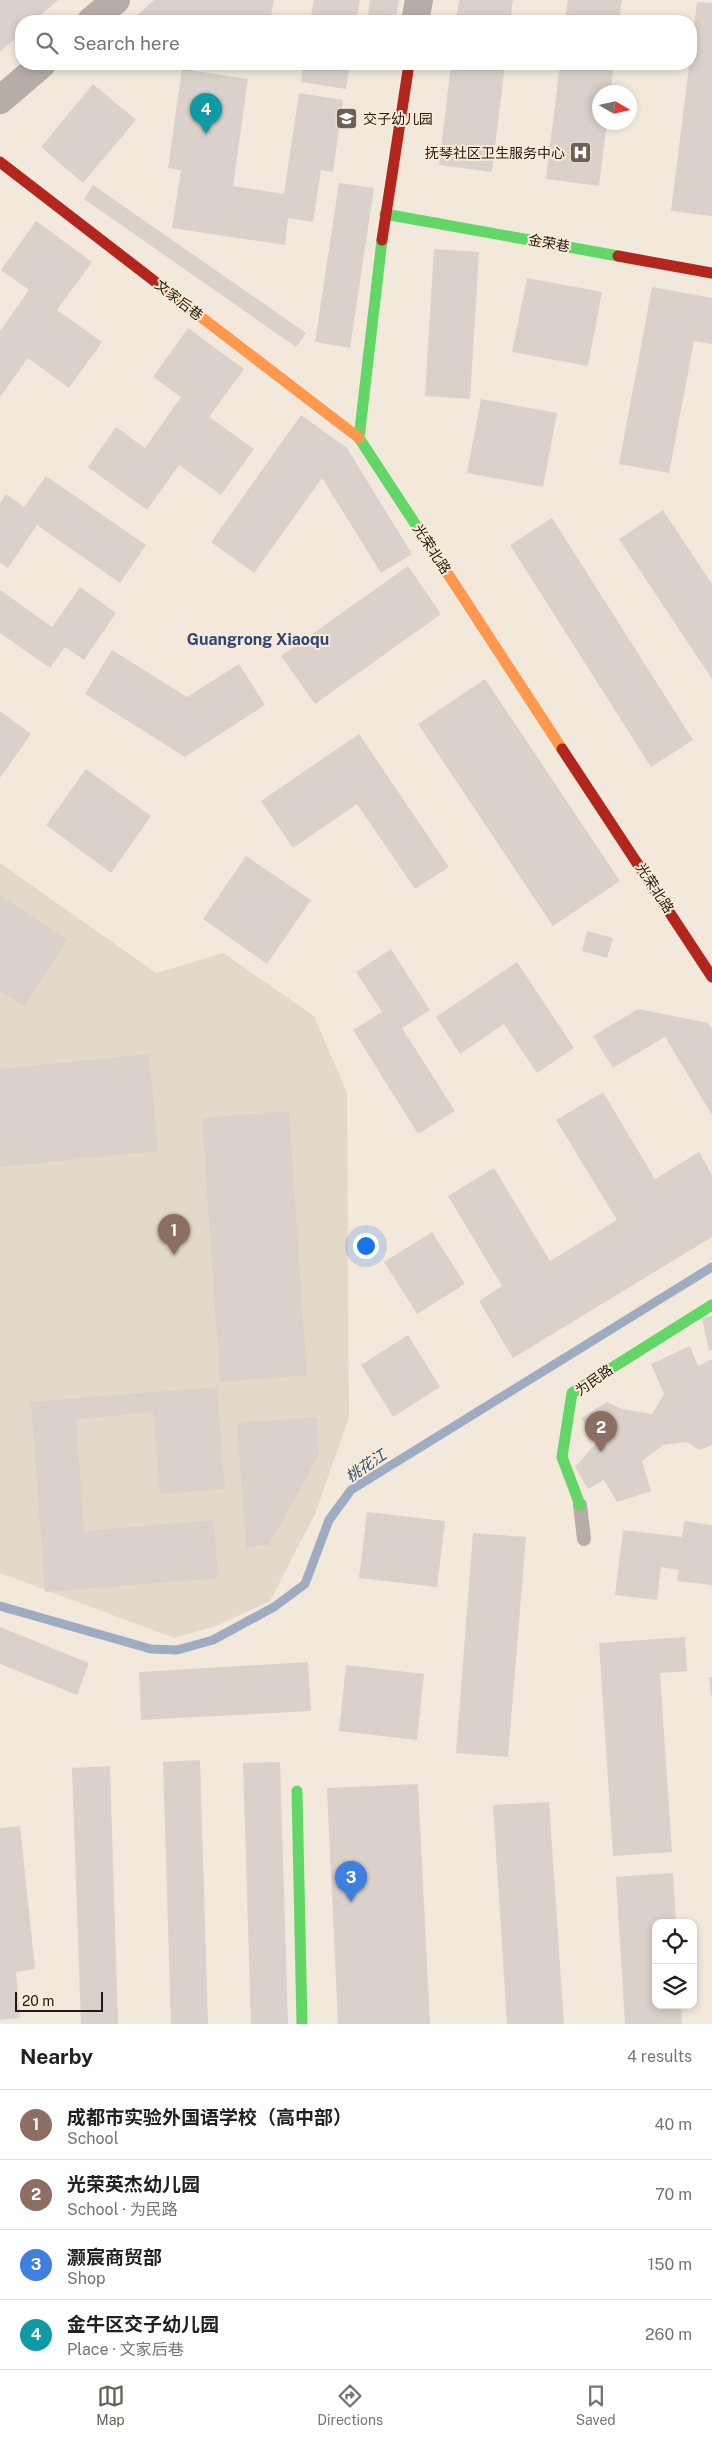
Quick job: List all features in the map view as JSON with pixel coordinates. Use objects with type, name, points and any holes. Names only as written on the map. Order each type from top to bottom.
[{"type":"street","points":[[98,15],[116,0]]},
{"type":"street","points":[[417,15],[419,0]]},
{"type":"street","points":[[0,100],[35,70]]},
{"type":"street","points":[[359,438],[385,214],[408,70]]},
{"type":"street","name":"文家后巷","points":[[0,162],[359,438]]},
{"type":"street","name":"金荣巷","points":[[385,214],[712,273]]},
{"type":"street","name":"光荣北路","points":[[359,438],[712,977]]},
{"type":"street","name":"为民路","points":[[580,1505],[562,1457],[572,1393],[712,1305]]},
{"type":"street","points":[[297,1791],[302,2024]]},
{"type":"lane","points":[[580,1505],[584,1539]]},
{"type":"shaded area","points":[[0,863],[156,973],[223,953],[314,1016],[347,1093],[349,1417],[315,1514],[270,1601],[216,1626],[174,1638],[0,1573]]},
{"type":"building","points":[[0,0],[58,0],[41,15],[15,15],[15,38],[0,52]]},
{"type":"building","points":[[154,0],[274,0],[271,15],[138,15]]},
{"type":"building","points":[[314,0],[360,0],[357,15],[311,15]]},
{"type":"building","points":[[370,0],[399,0],[396,15],[368,15]]},
{"type":"building","points":[[459,0],[513,0],[511,15],[457,15]]},
{"type":"building","points":[[568,0],[622,0],[620,15],[566,15]]},
{"type":"building","points":[[697,2],[712,3],[712,216],[671,211],[689,70],[697,70],[697,15],[695,15]]},
{"type":"building","points":[[182,70],[248,79],[233,186],[284,194],[299,93],[343,100],[333,172],[321,170],[313,222],[288,218],[285,245],[172,228],[181,170],[168,168]]},
{"type":"building","points":[[302,70],[349,70],[346,89],[301,82]]},
{"type":"building","points":[[450,70],[504,70],[492,172],[439,165]]},
{"type":"building","points":[[559,70],[613,70],[611,85],[592,85],[592,130],[606,130],[599,186],[546,179]]},
{"type":"building","points":[[93,84],[136,120],[83,183],[41,147]]},
{"type":"building","points":[[339,183],[374,188],[350,348],[315,342]]},
{"type":"building","points":[[93,185],[306,333],[296,347],[84,199]]},
{"type":"building","points":[[36,221],[92,262],[57,310],[102,342],[69,388],[28,358],[0,397],[0,331],[29,290],[1,270]]},
{"type":"building","points":[[434,249],[479,252],[470,399],[425,396]]},
{"type":"building","points":[[527,278],[602,292],[588,366],[512,352]]},
{"type":"building","points":[[652,287],[712,298],[712,344],[694,341],[669,473],[619,464]]},
{"type":"building","points":[[188,328],[244,369],[209,417],[254,449],[221,495],[179,465],[147,510],[88,467],[116,427],[145,448],[181,397],[153,377]]},
{"type":"building","points":[[481,399],[557,413],[543,487],[467,473]]},
{"type":"building","points":[[301,415],[347,448],[412,554],[381,573],[322,478],[254,573],[211,542]]},
{"type":"building","points":[[46,476],[146,545],[120,583],[37,525],[8,568],[0,563],[0,503],[6,494],[24,507]]},
{"type":"building","points":[[663,510],[712,584],[712,679],[619,539]]},
{"type":"building","points":[[552,518],[693,740],[651,767],[510,545]]},
{"type":"building","points":[[408,566],[441,614],[315,704],[281,656]]},
{"type":"building","points":[[80,587],[116,613],[84,660],[65,647],[50,668],[0,633],[0,590],[52,627]]},
{"type":"building","points":[[112,650],[187,697],[239,664],[265,705],[185,757],[85,694]]},
{"type":"building","points":[[485,679],[620,881],[553,926],[418,724]]},
{"type":"building","points":[[0,711],[31,734],[0,778]]},
{"type":"building","points":[[359,734],[449,867],[415,889],[357,804],[293,848],[261,801]]},
{"type":"building","points":[[86,769],[151,816],[111,873],[46,825]]},
{"type":"building","points":[[246,856],[311,900],[267,964],[203,919]]},
{"type":"building","points":[[0,895],[67,940],[24,1007],[0,991]]},
{"type":"building","points":[[587,931],[613,938],[607,958],[582,951]]},
{"type":"building","points":[[391,949],[430,1010],[402,1028],[455,1111],[418,1134],[353,1030],[382,1012],[356,972]]},
{"type":"building","points":[[517,962],[574,1048],[537,1073],[504,1024],[460,1054],[436,1017]]},
{"type":"building","points":[[638,1009],[708,1023],[712,1029],[712,1115],[665,1037],[613,1068],[593,1036]]},
{"type":"building","points":[[149,1054],[158,1151],[0,1167],[0,1069]]},
{"type":"building","points":[[603,1092],[655,1179],[699,1152],[712,1175],[712,1237],[513,1358],[479,1301],[502,1286],[448,1196],[494,1168],[550,1261],[617,1220],[556,1120]]},
{"type":"building","points":[[289,1111],[307,1375],[220,1382],[202,1118]]},
{"type":"building","points":[[432,1232],[465,1284],[417,1314],[384,1262]]},
{"type":"building","points":[[712,1316],[712,1350],[709,1351],[702,1318]]},
{"type":"building","points":[[408,1335],[440,1387],[393,1417],[361,1365]]},
{"type":"building","points":[[690,1346],[698,1366],[712,1359],[712,1445],[700,1450],[686,1442],[663,1445],[642,1461],[651,1491],[617,1502],[604,1480],[588,1489],[575,1467],[597,1442],[581,1418],[607,1402],[622,1409],[652,1414],[664,1394],[651,1364]]},
{"type":"building","points":[[217,1387],[225,1489],[160,1494],[153,1412],[76,1419],[84,1531],[214,1520],[218,1578],[45,1592],[31,1402]]},
{"type":"building","points":[[317,1417],[319,1455],[269,1545],[246,1547],[237,1423]]},
{"type":"building","points":[[367,1512],[445,1521],[437,1587],[359,1578]]},
{"type":"building","points":[[684,1521],[712,1525],[712,1585],[677,1581],[679,1570],[661,1567],[657,1600],[615,1595],[623,1530],[682,1537]]},
{"type":"building","points":[[473,1533],[526,1537],[508,1757],[456,1753]]},
{"type":"building","points":[[0,1627],[89,1663],[77,1695],[0,1664]]},
{"type":"building","points":[[685,1637],[687,1671],[660,1673],[672,1852],[613,1856],[599,1643]]},
{"type":"building","points":[[308,1662],[311,1711],[141,1720],[139,1672]]},
{"type":"building","points":[[346,1665],[424,1674],[417,1740],[339,1731]]},
{"type":"building","points":[[709,1677],[712,1677],[712,1696],[711,1696]]},
{"type":"building","points":[[200,1760],[208,2024],[171,2024],[163,1762]]},
{"type":"building","points":[[280,1762],[288,2024],[251,2024],[243,1763]]},
{"type":"building","points":[[110,1766],[118,2024],[81,2024],[72,1768]]},
{"type":"building","points":[[418,1784],[430,2024],[338,2024],[327,1788]]},
{"type":"building","points":[[549,1802],[564,2024],[507,2024],[493,1805]]},
{"type":"building","points":[[20,1826],[35,1969],[16,1972],[20,2018],[0,2020],[0,1828]]},
{"type":"building","points":[[673,1873],[676,1919],[652,1919],[652,2009],[681,2009],[682,2024],[625,2024],[616,1877]]},
{"type":"waterway","name":"桃花江","points":[[0,1606],[151,1649],[177,1650],[213,1640],[274,1607],[305,1584],[329,1520],[351,1490],[712,1267]]},
{"type":"traffic: fast","points":[[385,214],[618,256]]},
{"type":"traffic: fast","points":[[382,240],[359,438],[442,565]]},
{"type":"traffic: fast","points":[[580,1505],[562,1457],[572,1393],[712,1305]]},
{"type":"traffic: fast","points":[[297,1791],[302,2024]]},
{"type":"traffic: slow","points":[[175,297],[359,438]]},
{"type":"traffic: slow","points":[[442,565],[562,749]]},
{"type":"traffic: jam","points":[[382,240],[408,70]]},
{"type":"traffic: jam","points":[[0,162],[175,297]]},
{"type":"traffic: jam","points":[[618,256],[712,273]]},
{"type":"traffic: jam","points":[[562,749],[712,977]]},
{"type":"place","name":"交子幼儿园","points":[[347,119]]},
{"type":"place","name":"金牛区交子幼儿园","points":[[206,134]]},
{"type":"place","name":"抚琴社区卫生服务中心","points":[[581,153]]},
{"type":"place","name":"成都市实验外国语学校（高中部）","points":[[174,1255]]},
{"type":"place","name":"光荣英杰幼儿园","points":[[601,1452]]},
{"type":"place","name":"灏宸商贸部","points":[[351,1902]]},
{"type":"district","name":"Guangrong Xiaoqu","points":[[258,639]]}]
